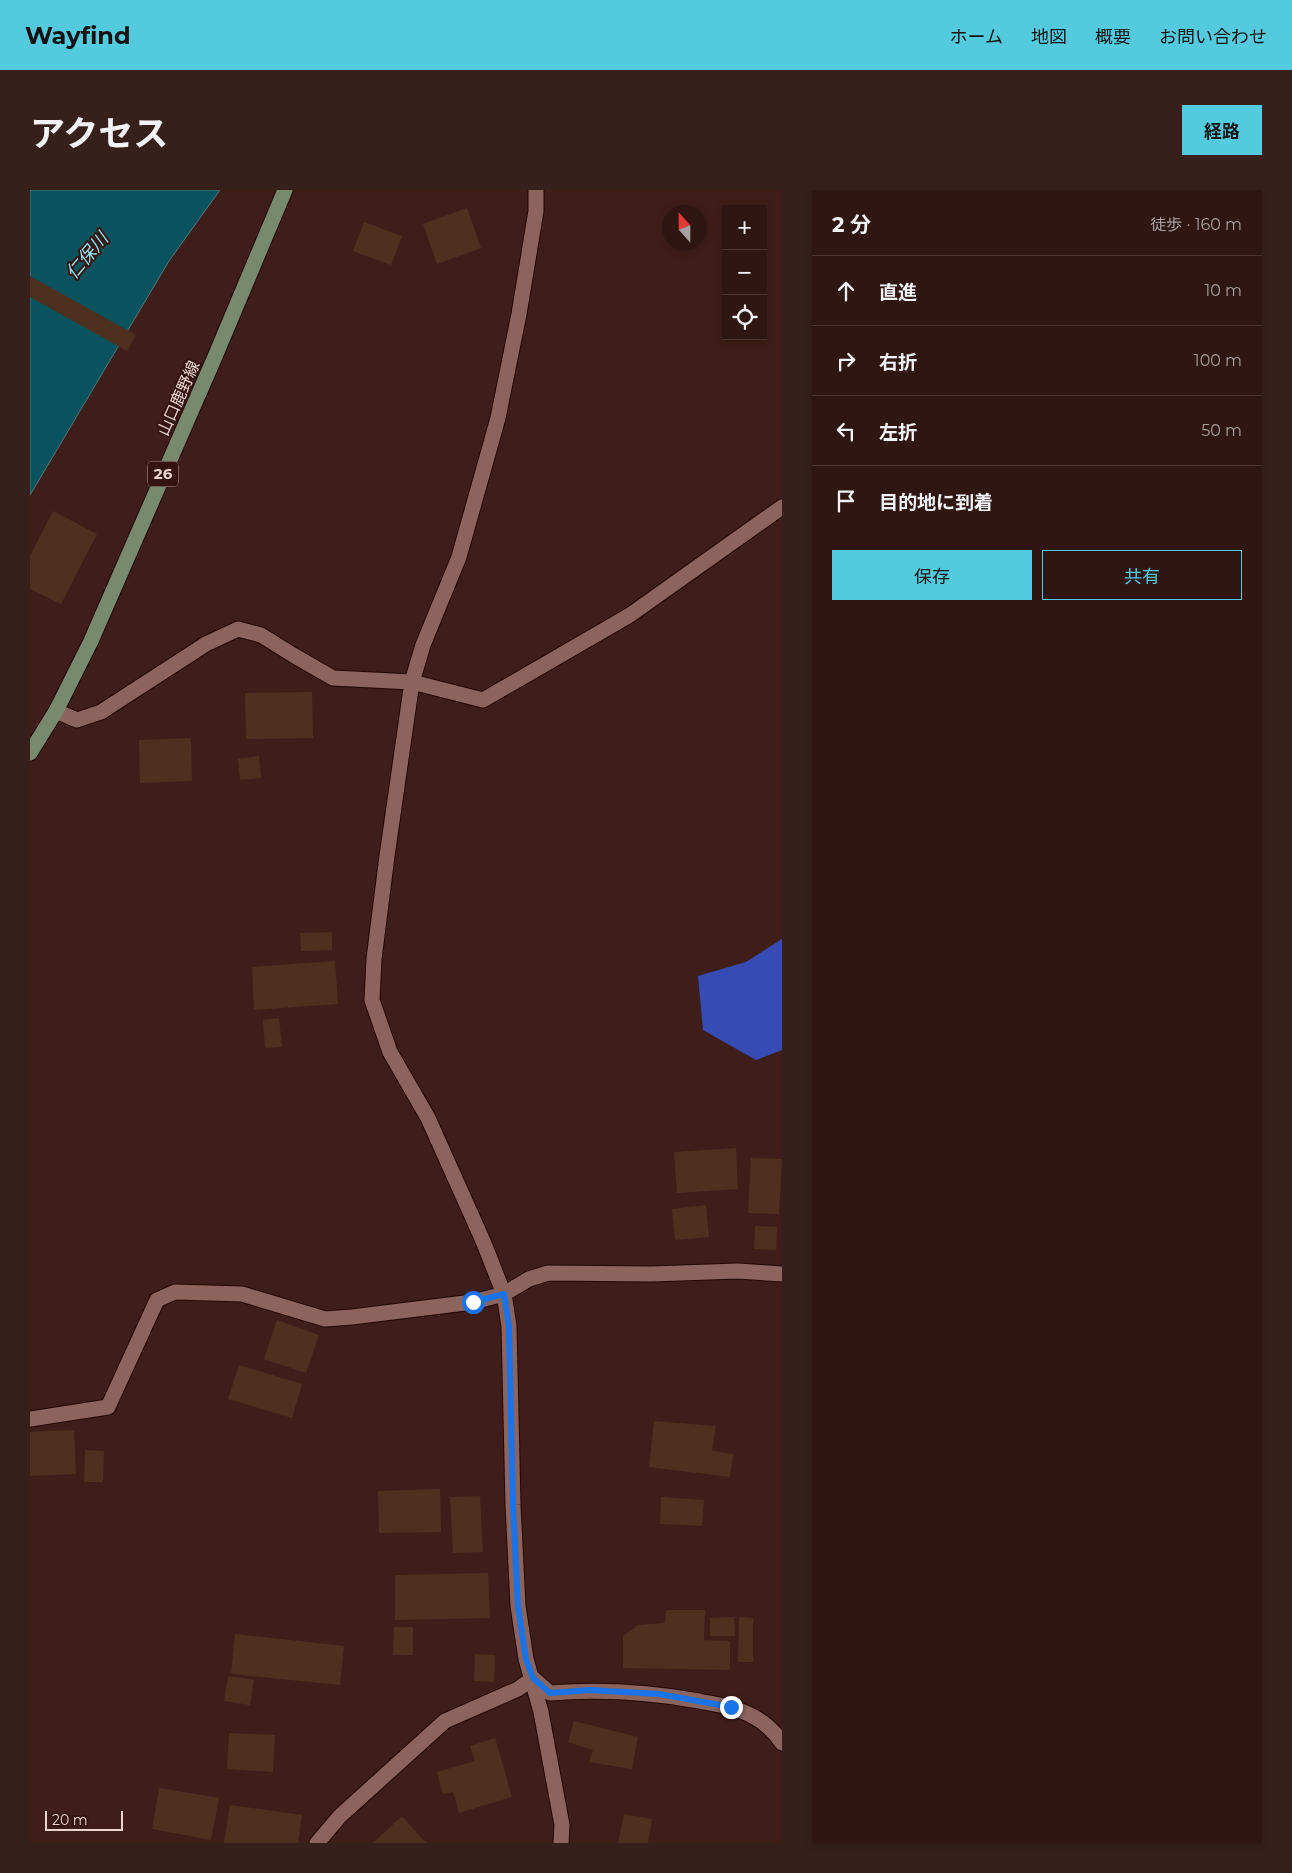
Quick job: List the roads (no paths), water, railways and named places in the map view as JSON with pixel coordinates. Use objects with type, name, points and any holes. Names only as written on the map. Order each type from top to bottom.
[{"type":"main road","name":"山口鹿野線","points":[[30,752],[56,711],[91,641],[214,360],[285,190]]},
{"type":"street","points":[[536,190],[535,220],[519,314],[498,418],[459,557],[423,645],[412,682],[374,959],[372,1000],[390,1052],[428,1118],[483,1241],[504,1294],[509,1326],[513,1505],[518,1606],[526,1659],[533,1678],[541,1712],[562,1825],[561,1843]]},
{"type":"street","points":[[56,711],[77,720],[101,712],[206,644],[238,629],[261,635],[333,678],[412,682],[483,700],[630,615],[782,507]]},
{"type":"street","points":[[30,1419],[108,1407],[157,1300],[175,1292],[242,1294],[325,1318],[352,1317],[473,1302],[504,1294],[530,1279],[548,1273],[651,1274],[738,1271],[782,1274]]},
{"type":"street","points":[[533,1678],[550,1693],[590,1690],[659,1694],[731,1707],[754,1717],[775,1733],[782,1742]]},
{"type":"street","points":[[318,1843],[340,1816],[445,1721],[518,1689],[533,1678]]},
{"type":"water","name":"仁保川","points":[[30,190],[220,190],[169,261],[30,495]]}]
